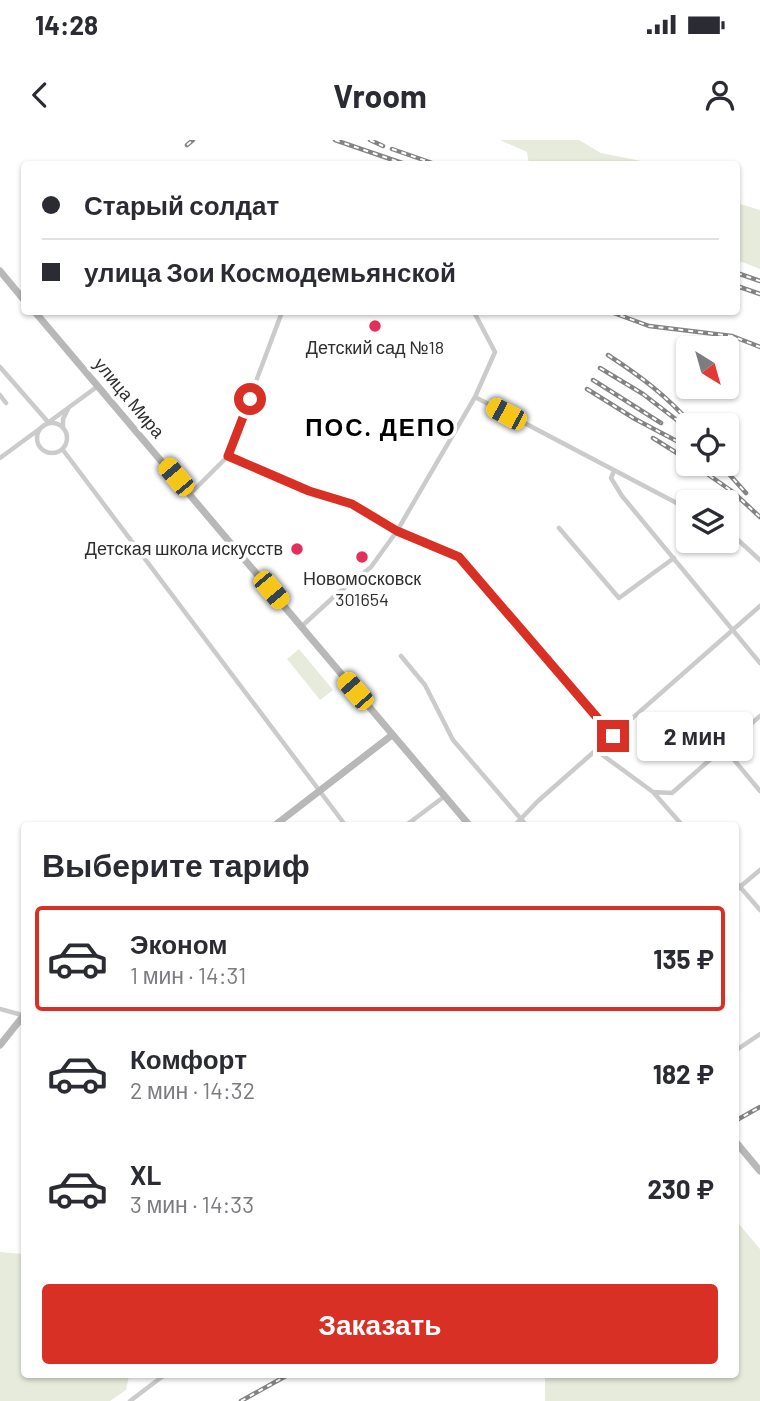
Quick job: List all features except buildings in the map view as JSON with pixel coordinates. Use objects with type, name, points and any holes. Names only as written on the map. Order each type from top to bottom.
[{"type":"main road","points":[[0,271],[21,296]]},
{"type":"main road","name":"улица Мира","points":[[38,315],[467,822]]},
{"type":"main road","points":[[279,822],[392,734]]},
{"type":"main road","points":[[0,1045],[21,1019]]},
{"type":"main road","points":[[739,1146],[760,1171]]},
{"type":"street","points":[[190,494],[228,456],[281,315]]},
{"type":"street","points":[[301,626],[371,567],[397,531],[475,397],[495,352],[476,315]]},
{"type":"street","points":[[0,367],[48,422]]},
{"type":"street","points":[[0,458],[98,385]]},
{"type":"street","points":[[0,395],[6,403]]},
{"type":"street","points":[[475,397],[676,503]]},
{"type":"street","points":[[63,450],[67,440],[63,419],[68,407]]},
{"type":"street","points":[[41,426],[54,423],[63,428]]},
{"type":"street","points":[[40,448],[37,437],[41,426]]},
{"type":"street","points":[[25,439],[50,453],[63,450]]},
{"type":"street","points":[[63,450],[343,822]]},
{"type":"street","points":[[228,456],[309,491],[352,504],[397,531],[459,557],[613,736]]},
{"type":"street","points":[[614,471],[611,478],[614,485],[760,663]]},
{"type":"street","points":[[559,527],[619,598],[674,558]]},
{"type":"street","points":[[739,541],[760,560]]},
{"type":"street","points":[[519,822],[538,801],[760,606]]},
{"type":"street","points":[[401,656],[425,685],[453,740],[522,820]]},
{"type":"street","points":[[653,792],[672,793],[760,716]]},
{"type":"street","points":[[725,749],[760,791]]},
{"type":"street","points":[[597,751],[653,792],[679,822]]},
{"type":"street","points":[[410,822],[445,796]]},
{"type":"street","points":[[760,870],[740,887],[760,909]]},
{"type":"street","points":[[0,1009],[21,1014]]},
{"type":"street","points":[[739,1048],[760,1034]]},
{"type":"street","points":[[130,1401],[160,1378]]},
{"type":"green space","points":[[500,140],[579,140],[601,153],[641,161],[528,161],[527,152]]},
{"type":"green space","points":[[740,204],[760,210],[760,269],[740,261]]},
{"type":"green space","points":[[299,649],[333,690],[320,700],[287,659]]},
{"type":"green space","points":[[739,1224],[760,1249],[760,1401],[545,1401],[545,1378],[739,1378]]},
{"type":"green space","points":[[0,1252],[21,1254],[21,1378],[129,1378],[126,1390],[110,1401],[0,1401]]},
{"type":"railway","points":[[187,145],[193,140]]},
{"type":"railway","points":[[335,140],[396,161]]},
{"type":"railway","points":[[370,140],[383,146]]},
{"type":"railway","points":[[392,149],[426,161]]},
{"type":"railway","points":[[740,274],[760,281]]},
{"type":"railway","points":[[740,287],[760,294]]},
{"type":"railway","points":[[619,315],[649,326],[732,336],[760,347]]},
{"type":"railway","points":[[608,355],[653,387],[681,413]]},
{"type":"railway","points":[[600,368],[643,394],[676,419]]},
{"type":"railway","points":[[593,380],[661,423]]},
{"type":"railway","points":[[587,389],[676,441]]},
{"type":"railway","points":[[653,438],[676,452]]},
{"type":"railway","points":[[710,476],[733,492],[760,517]]},
{"type":"railway","points":[[731,476],[746,493]]},
{"type":"railway","points":[[739,1119],[760,1107]]},
{"type":"railway","points":[[241,1401],[282,1378]]},
{"type":"place","name":"Детский сад №18","points":[[375,326]]},
{"type":"place","name":"Детская школа искусств","points":[[297,549]]},
{"type":"place","name":"Новомосковск 301654","points":[[362,557]]},
{"type":"district","name":"ПОС. ДЕПО","points":[[381,428]]},
{"type":"route","points":[[250,399],[228,456],[309,491],[352,504],[397,531],[459,557],[613,736]]}]
